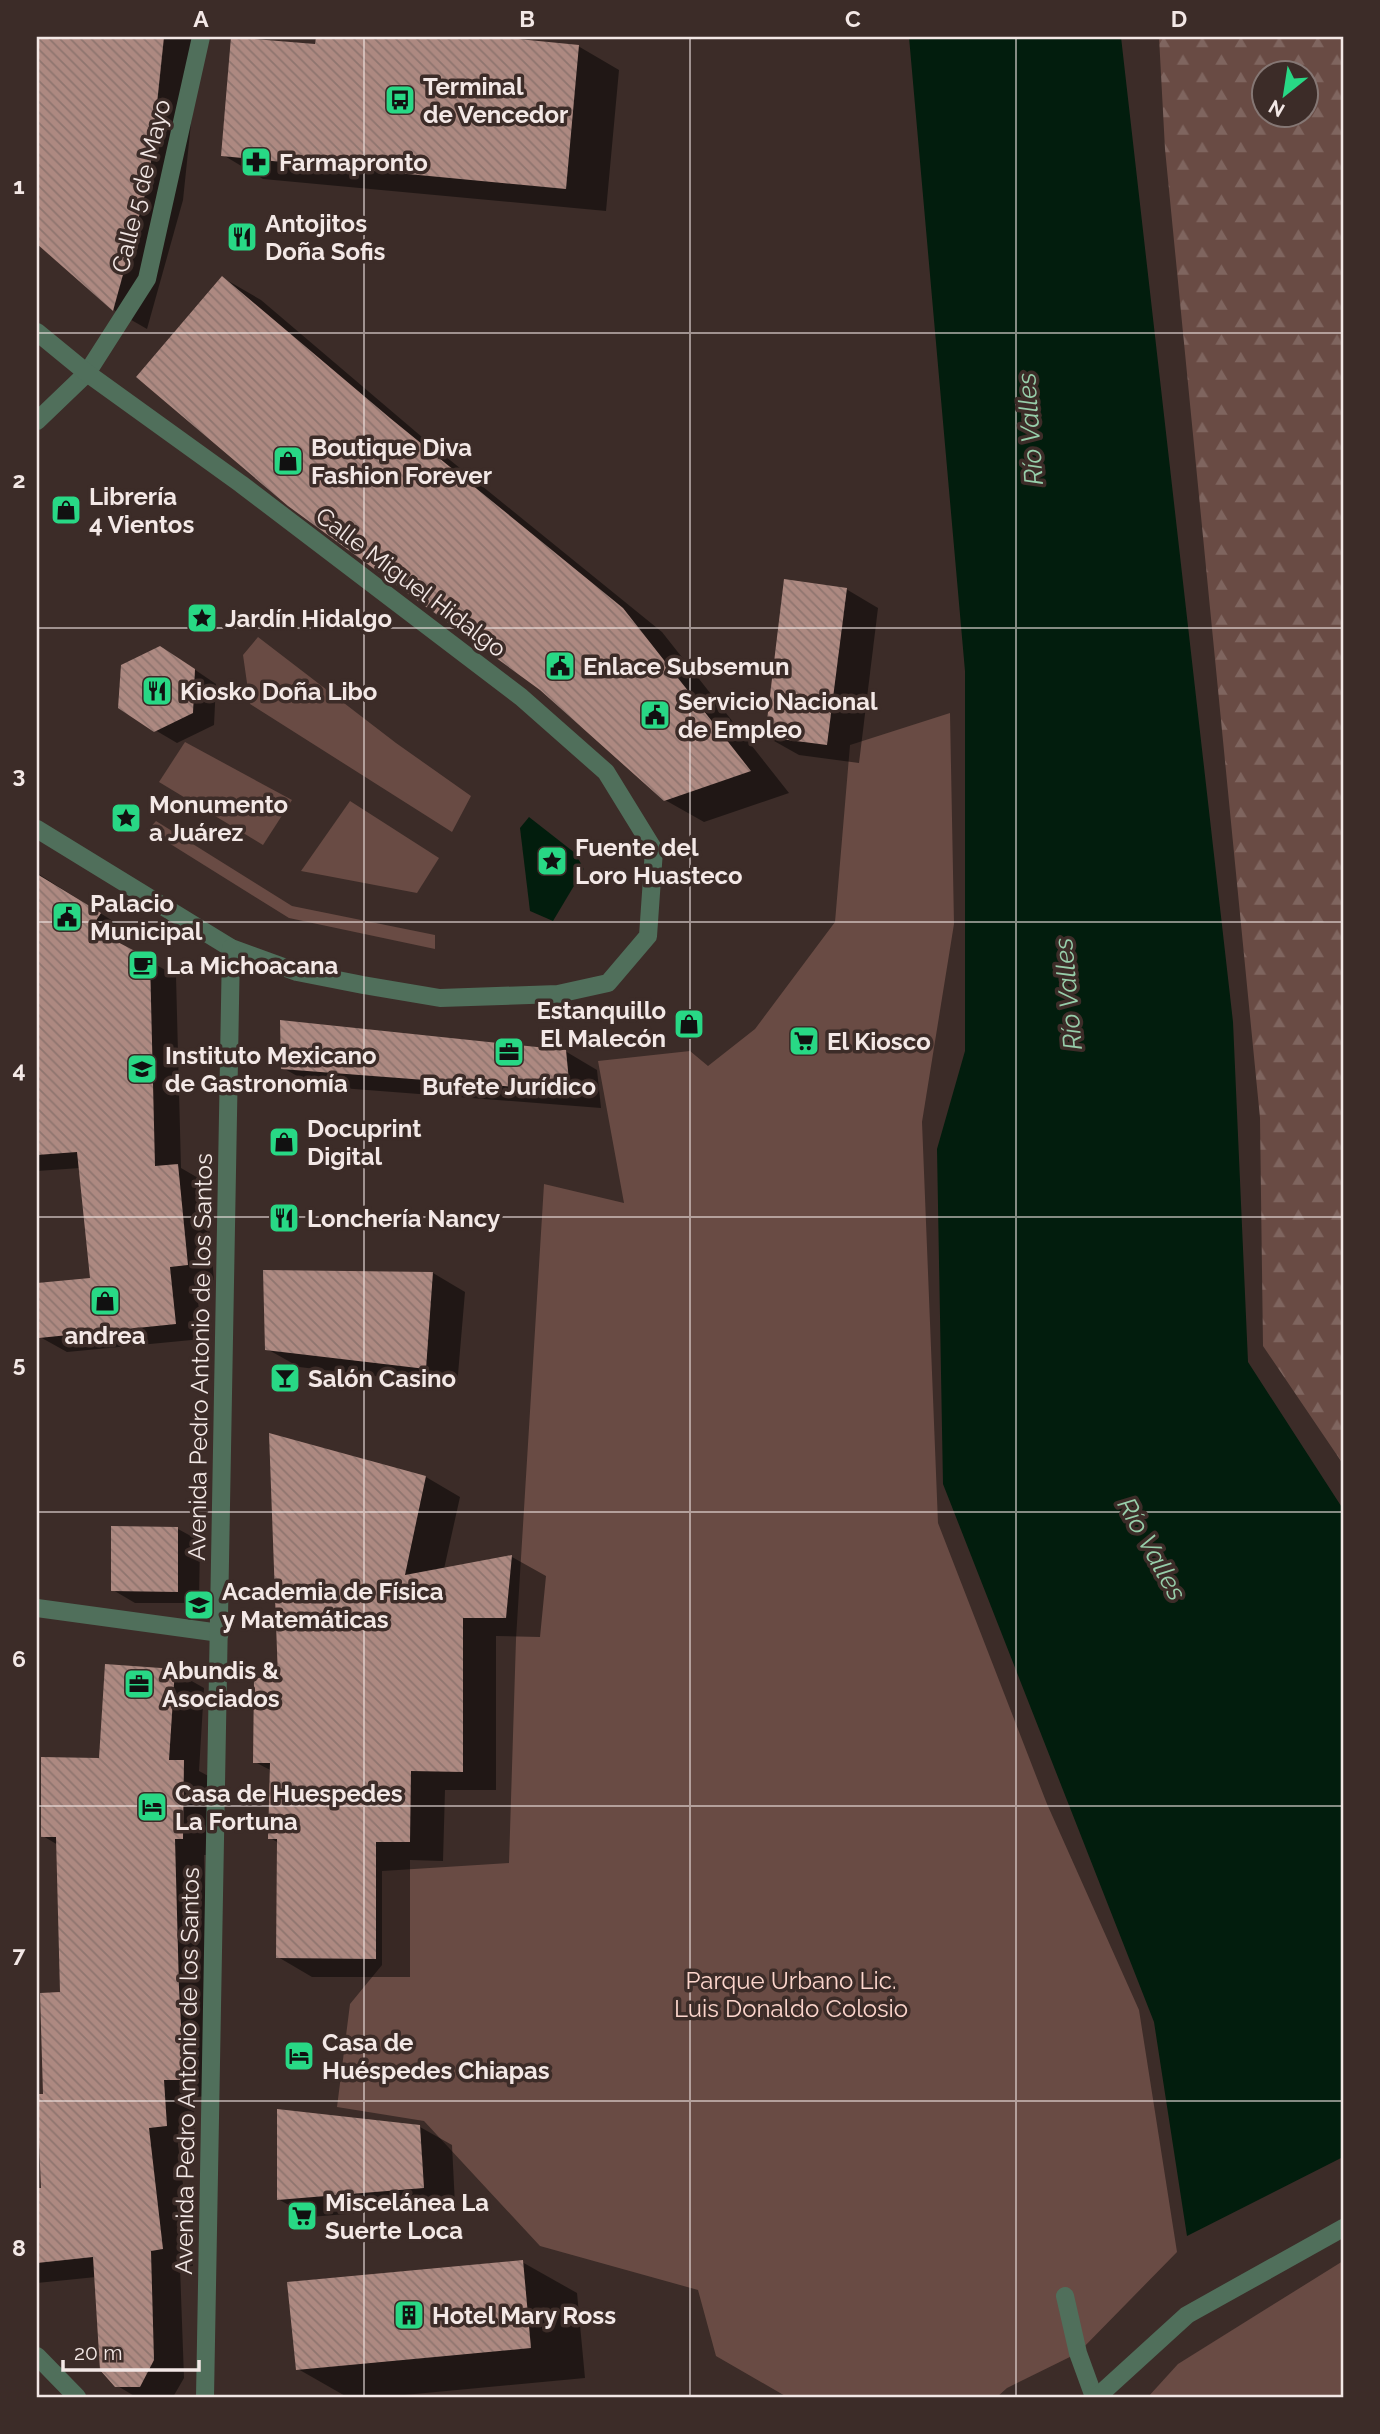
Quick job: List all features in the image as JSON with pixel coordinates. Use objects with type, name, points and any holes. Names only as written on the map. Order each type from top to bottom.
[{"type":"street","name":"Calle 5 de Mayo","points":[[37,421],[87,373],[147,279],[201,37]]},
{"type":"street","name":"Calle Miguel Hidalgo","points":[[37,332],[87,373],[241,484],[521,697],[606,772],[654,849],[648,936],[608,982],[558,994],[453,998],[427,996],[297,972],[231,948]]},
{"type":"street","points":[[37,829],[231,948]]},
{"type":"street","name":"Avenida Pedro Antonio de los Santos","points":[[205,2397],[231,948]]},
{"type":"street","points":[[37,1608],[220,1633]]},
{"type":"street","points":[[1065,2296],[1078,2353],[1096,2397],[1187,2315],[1343,2228]]},
{"type":"street","points":[[37,2356],[77,2397]]},
{"type":"green space","points":[[1159,37],[1343,37],[1343,1464],[1263,1346],[1260,1118],[1165,149]]},
{"type":"green space","points":[[258,637],[396,743],[471,796],[452,832],[250,704],[243,655]]},
{"type":"green space","name":"Parque Urbano Lic. Luis Donaldo Colosio","points":[[950,713],[954,924],[922,1122],[938,1523],[1047,1804],[1139,2010],[1177,2252],[1078,2353],[1007,2388],[997,2397],[787,2397],[716,2356],[698,2290],[540,2246],[424,2121],[337,2107],[350,2004],[382,1965],[382,1871],[509,1863],[516,1639],[544,1184],[624,1203],[598,1061],[690,1051],[708,1066],[755,1029],[835,922],[850,745]]},
{"type":"green space","points":[[185,742],[292,800],[263,845],[159,782]]},
{"type":"green space","points":[[350,801],[439,858],[417,893],[301,871]]},
{"type":"green space","points":[[156,821],[292,906],[435,935],[435,949],[289,918],[148,830]]},
{"type":"green space","points":[[1343,2261],[1343,2397],[1148,2397],[1178,2364]]},
{"type":"water","name":"Río Valles","points":[[909,37],[1121,37],[1233,1022],[1248,1362],[1343,1509],[1343,2157],[1187,2236],[1154,2022],[943,1484],[937,1149],[965,1051],[965,671]]},
{"type":"water","name":"Fuente del Loro Huasteco","points":[[529,817],[575,853],[584,869],[553,921],[530,911],[520,828]]},
{"type":"building","points":[[37,37],[164,37],[149,180],[113,311],[37,244]]},
{"type":"building","name":"Terminal de Vencedor","points":[[231,37],[315,44],[316,37],[497,37],[579,45],[566,189],[221,156]]},
{"type":"building","points":[[222,276],[390,418],[623,608],[751,771],[664,801],[540,690],[288,506],[136,377]]},
{"type":"building","points":[[784,579],[847,588],[827,745],[765,737]]},
{"type":"building","name":"Kiosko Doña Libo","points":[[160,646],[195,669],[193,713],[154,732],[118,708],[121,665]]},
{"type":"building","points":[[37,874],[101,913],[91,928],[150,959],[155,1166],[178,1164],[188,1265],[170,1267],[176,1324],[39,1338],[37,1283],[90,1278],[77,1152],[37,1155]]},
{"type":"building","points":[[280,1020],[566,1050],[570,1091],[281,1069]]},
{"type":"building","points":[[263,1270],[433,1272],[426,1369],[265,1350]]},
{"type":"building","points":[[269,1433],[426,1476],[405,1575],[512,1555],[506,1618],[463,1618],[463,1772],[411,1771],[410,1842],[376,1842],[376,1959],[276,1958],[277,1839],[268,1839],[270,1763],[253,1763],[254,1678],[278,1678]]},
{"type":"building","points":[[111,1526],[178,1527],[178,1592],[111,1591]]},
{"type":"building","points":[[105,1664],[175,1669],[169,1760],[184,1760],[183,1839],[175,1839],[184,2080],[164,2080],[167,2126],[149,2128],[163,2249],[151,2251],[154,2360],[140,2387],[115,2387],[100,2370],[93,2257],[37,2263],[37,2188],[41,2188],[37,2094],[43,2094],[40,1993],[60,1992],[56,1837],[41,1837],[41,1757],[99,1758]]},
{"type":"building","points":[[277,2109],[420,2125],[424,2188],[277,2200]]},
{"type":"building","name":"Hotel Mary Ross","points":[[523,2260],[531,2348],[296,2370],[287,2282]]},
{"type":"place","name":"Terminal de Vencedor","points":[[400,100]]},
{"type":"place","name":"Farmapronto","points":[[256,162]]},
{"type":"place","name":"Antojitos Doña Sofis","points":[[242,237]]},
{"type":"place","name":"Boutique Diva Fashion Forever","points":[[288,461]]},
{"type":"place","name":"Librería 4 Vientos","points":[[66,510]]},
{"type":"place","name":"Jardín Hidalgo","points":[[202,618]]},
{"type":"place","name":"Enlace Subsemun","points":[[560,666]]},
{"type":"place","name":"Kiosko Doña Libo","points":[[157,691]]},
{"type":"place","name":"Servicio Nacional de Empleo","points":[[655,715]]},
{"type":"place","name":"Monumento a Juárez","points":[[126,818]]},
{"type":"place","name":"Fuente del Loro Huasteco","points":[[552,861]]},
{"type":"place","name":"Palacio Municipal","points":[[67,917]]},
{"type":"place","name":"La Michoacana","points":[[143,965]]},
{"type":"place","name":"Estanquillo El Malecón","points":[[689,1024]]},
{"type":"place","name":"El Kiosco","points":[[804,1041]]},
{"type":"place","name":"Bufete Jurídico","points":[[509,1052]]},
{"type":"place","name":"Instituto Mexicano de Gastronomía","points":[[142,1069]]},
{"type":"place","name":"Docuprint Digital","points":[[284,1142]]},
{"type":"place","name":"Lonchería Nancy","points":[[284,1218]]},
{"type":"place","name":"andrea","points":[[105,1301]]},
{"type":"place","name":"Salón Casino","points":[[285,1378]]},
{"type":"place","name":"Academia de Física y Matemáticas","points":[[199,1605]]},
{"type":"place","name":"Abundis & Asociados","points":[[139,1684]]},
{"type":"place","name":"Casa de Huespedes La Fortuna","points":[[152,1807]]},
{"type":"place","name":"Casa de Huéspedes Chiapas","points":[[299,2056]]},
{"type":"place","name":"Miscelánea La Suerte Loca","points":[[302,2216]]},
{"type":"place","name":"Hotel Mary Ross","points":[[409,2315]]}]
